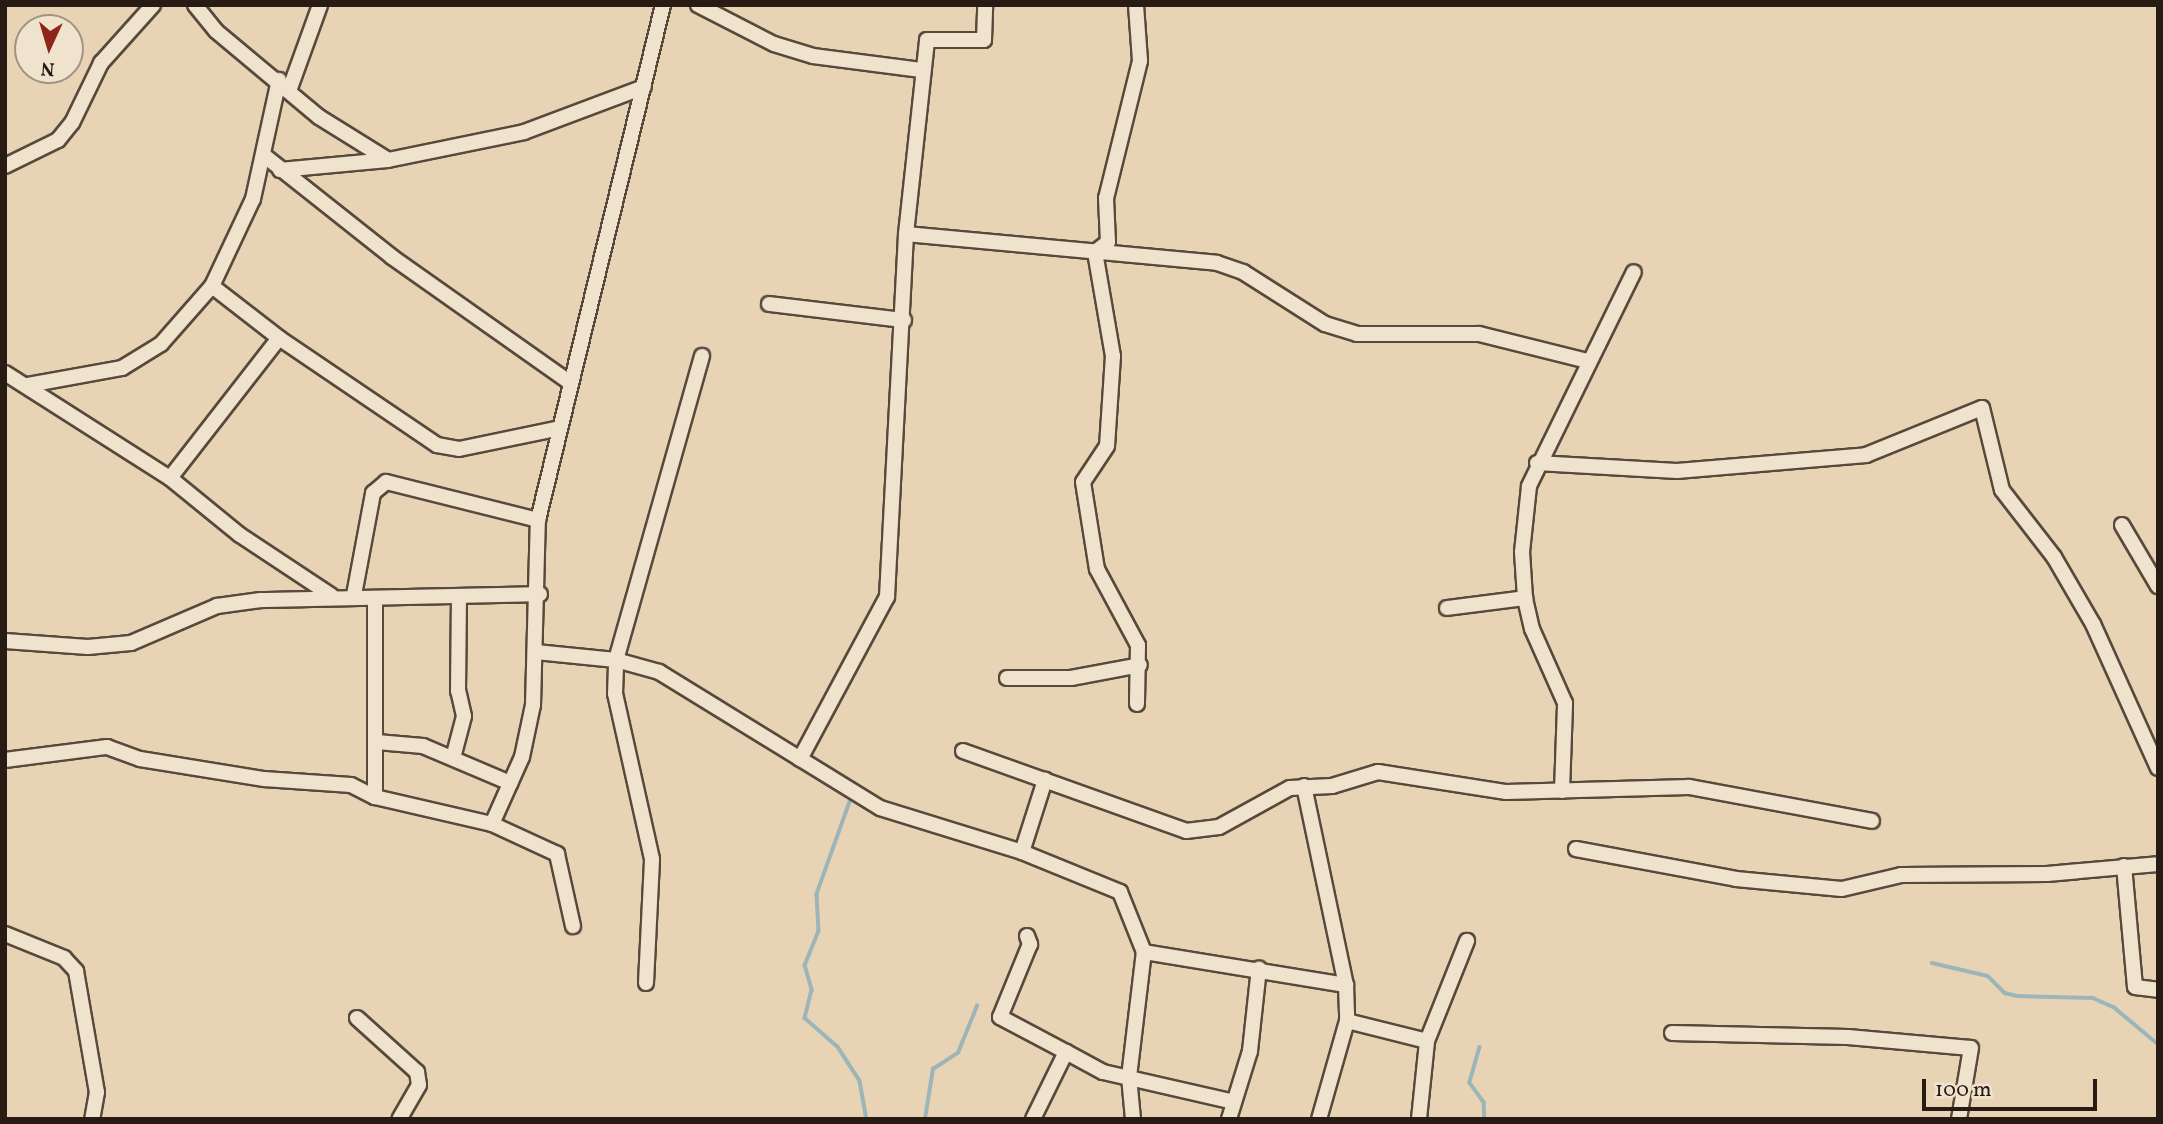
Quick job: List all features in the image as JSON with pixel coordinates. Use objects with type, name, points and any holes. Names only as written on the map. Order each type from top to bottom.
[{"type":"street","points":[[5,166],[58,140],[72,123],[101,63],[153,5]]},
{"type":"street","points":[[195,5],[216,31],[284,84],[319,117],[387,160]]},
{"type":"street","points":[[28,385],[122,368],[160,344],[212,286],[239,239],[266,157],[284,84],[320,5]]},
{"type":"street","points":[[492,824],[510,783],[533,705],[540,594],[538,520],[569,382],[663,5]]},
{"type":"street","points":[[698,5],[813,56],[921,70]]},
{"type":"street","points":[[800,760],[887,597],[904,320],[906,234],[921,70],[928,40],[984,40],[985,5]]},
{"type":"street","points":[[1095,252],[1108,242],[1106,198],[1140,61],[1136,5]]},
{"type":"street","points":[[280,170],[387,160],[524,132],[644,87]]},
{"type":"street","points":[[266,157],[569,382]]},
{"type":"street","points":[[906,234],[1217,263],[1244,272],[1325,324],[1357,334],[1479,334],[1587,361]]},
{"type":"street","points":[[1095,252],[1112,367],[1107,446],[1085,474],[1085,510],[1097,569],[1138,645],[1140,665],[1137,704]]},
{"type":"street","points":[[1562,791],[1565,703],[1532,629],[1525,598],[1522,552],[1537,463],[1634,272]]},
{"type":"street","points":[[212,286],[279,338],[437,445],[460,449],[560,428]]},
{"type":"street","points":[[769,304],[904,320]]},
{"type":"street","points":[[170,478],[279,338]]},
{"type":"street","points":[[646,983],[652,859],[615,694],[616,660],[702,356]]},
{"type":"street","points":[[5,373],[28,385],[170,478],[240,535],[332,596]]},
{"type":"street","points":[[1537,463],[1678,471],[1866,455],[1982,408],[2002,490],[2054,557],[2093,624],[2158,768]]},
{"type":"street","points":[[354,595],[373,493],[386,482],[538,520]]},
{"type":"street","points":[[2122,525],[2158,586]]},
{"type":"street","points":[[5,642],[88,647],[131,643],[217,606],[354,595],[374,598],[540,594]]},
{"type":"street","points":[[453,758],[464,716],[459,596]]},
{"type":"street","points":[[374,598],[377,742],[375,797]]},
{"type":"street","points":[[1447,608],[1525,598]]},
{"type":"street","points":[[536,652],[616,660],[659,672],[880,808],[1022,852],[1120,892],[1144,952],[1129,1077],[1133,1119]]},
{"type":"street","points":[[1007,678],[1071,678],[1140,665]]},
{"type":"street","points":[[377,742],[423,746],[510,783]]},
{"type":"street","points":[[5,760],[107,747],[140,759],[264,779],[351,785],[375,797],[492,824],[557,854],[573,926]]},
{"type":"street","points":[[963,751],[1176,829],[1200,831],[1219,827],[1266,798],[1304,786],[1332,786],[1378,772],[1506,792],[1689,787],[1872,821]]},
{"type":"street","points":[[1022,852],[1045,780]]},
{"type":"street","points":[[1304,786],[1346,985],[1347,1021],[1319,1119]]},
{"type":"street","points":[[1576,849],[1736,879],[1842,889],[1901,875],[2047,874],[2158,864]]},
{"type":"street","points":[[2123,866],[2135,987],[2158,990]]},
{"type":"street","points":[[5,933],[64,958],[76,971],[97,1092],[92,1119]]},
{"type":"street","points":[[1027,936],[1030,944],[1000,1017],[1103,1072],[1234,1102]]},
{"type":"street","points":[[1419,1119],[1427,1041],[1467,942]]},
{"type":"street","points":[[1144,952],[1259,968],[1346,985]]},
{"type":"street","points":[[1229,1119],[1250,1051],[1259,968]]},
{"type":"street","points":[[357,1018],[417,1072],[419,1085],[399,1119]]},
{"type":"street","points":[[1347,1021],[1427,1041]]},
{"type":"street","points":[[1672,1033],[1848,1037],[1972,1048],[1959,1119]]},
{"type":"street","points":[[1033,1119],[1066,1052]]},
{"type":"waterway","points":[[850,802],[817,894],[819,931],[805,965],[812,990],[805,1018],[838,1047],[860,1081],[867,1119]]},
{"type":"waterway","points":[[1932,963],[1988,976],[2005,993],[2017,996],[2093,998],[2115,1008],[2158,1044]]},
{"type":"waterway","points":[[925,1119],[933,1069],[958,1053],[977,1006]]},
{"type":"waterway","points":[[1480,1047],[1470,1083],[1484,1102],[1485,1119]]}]
